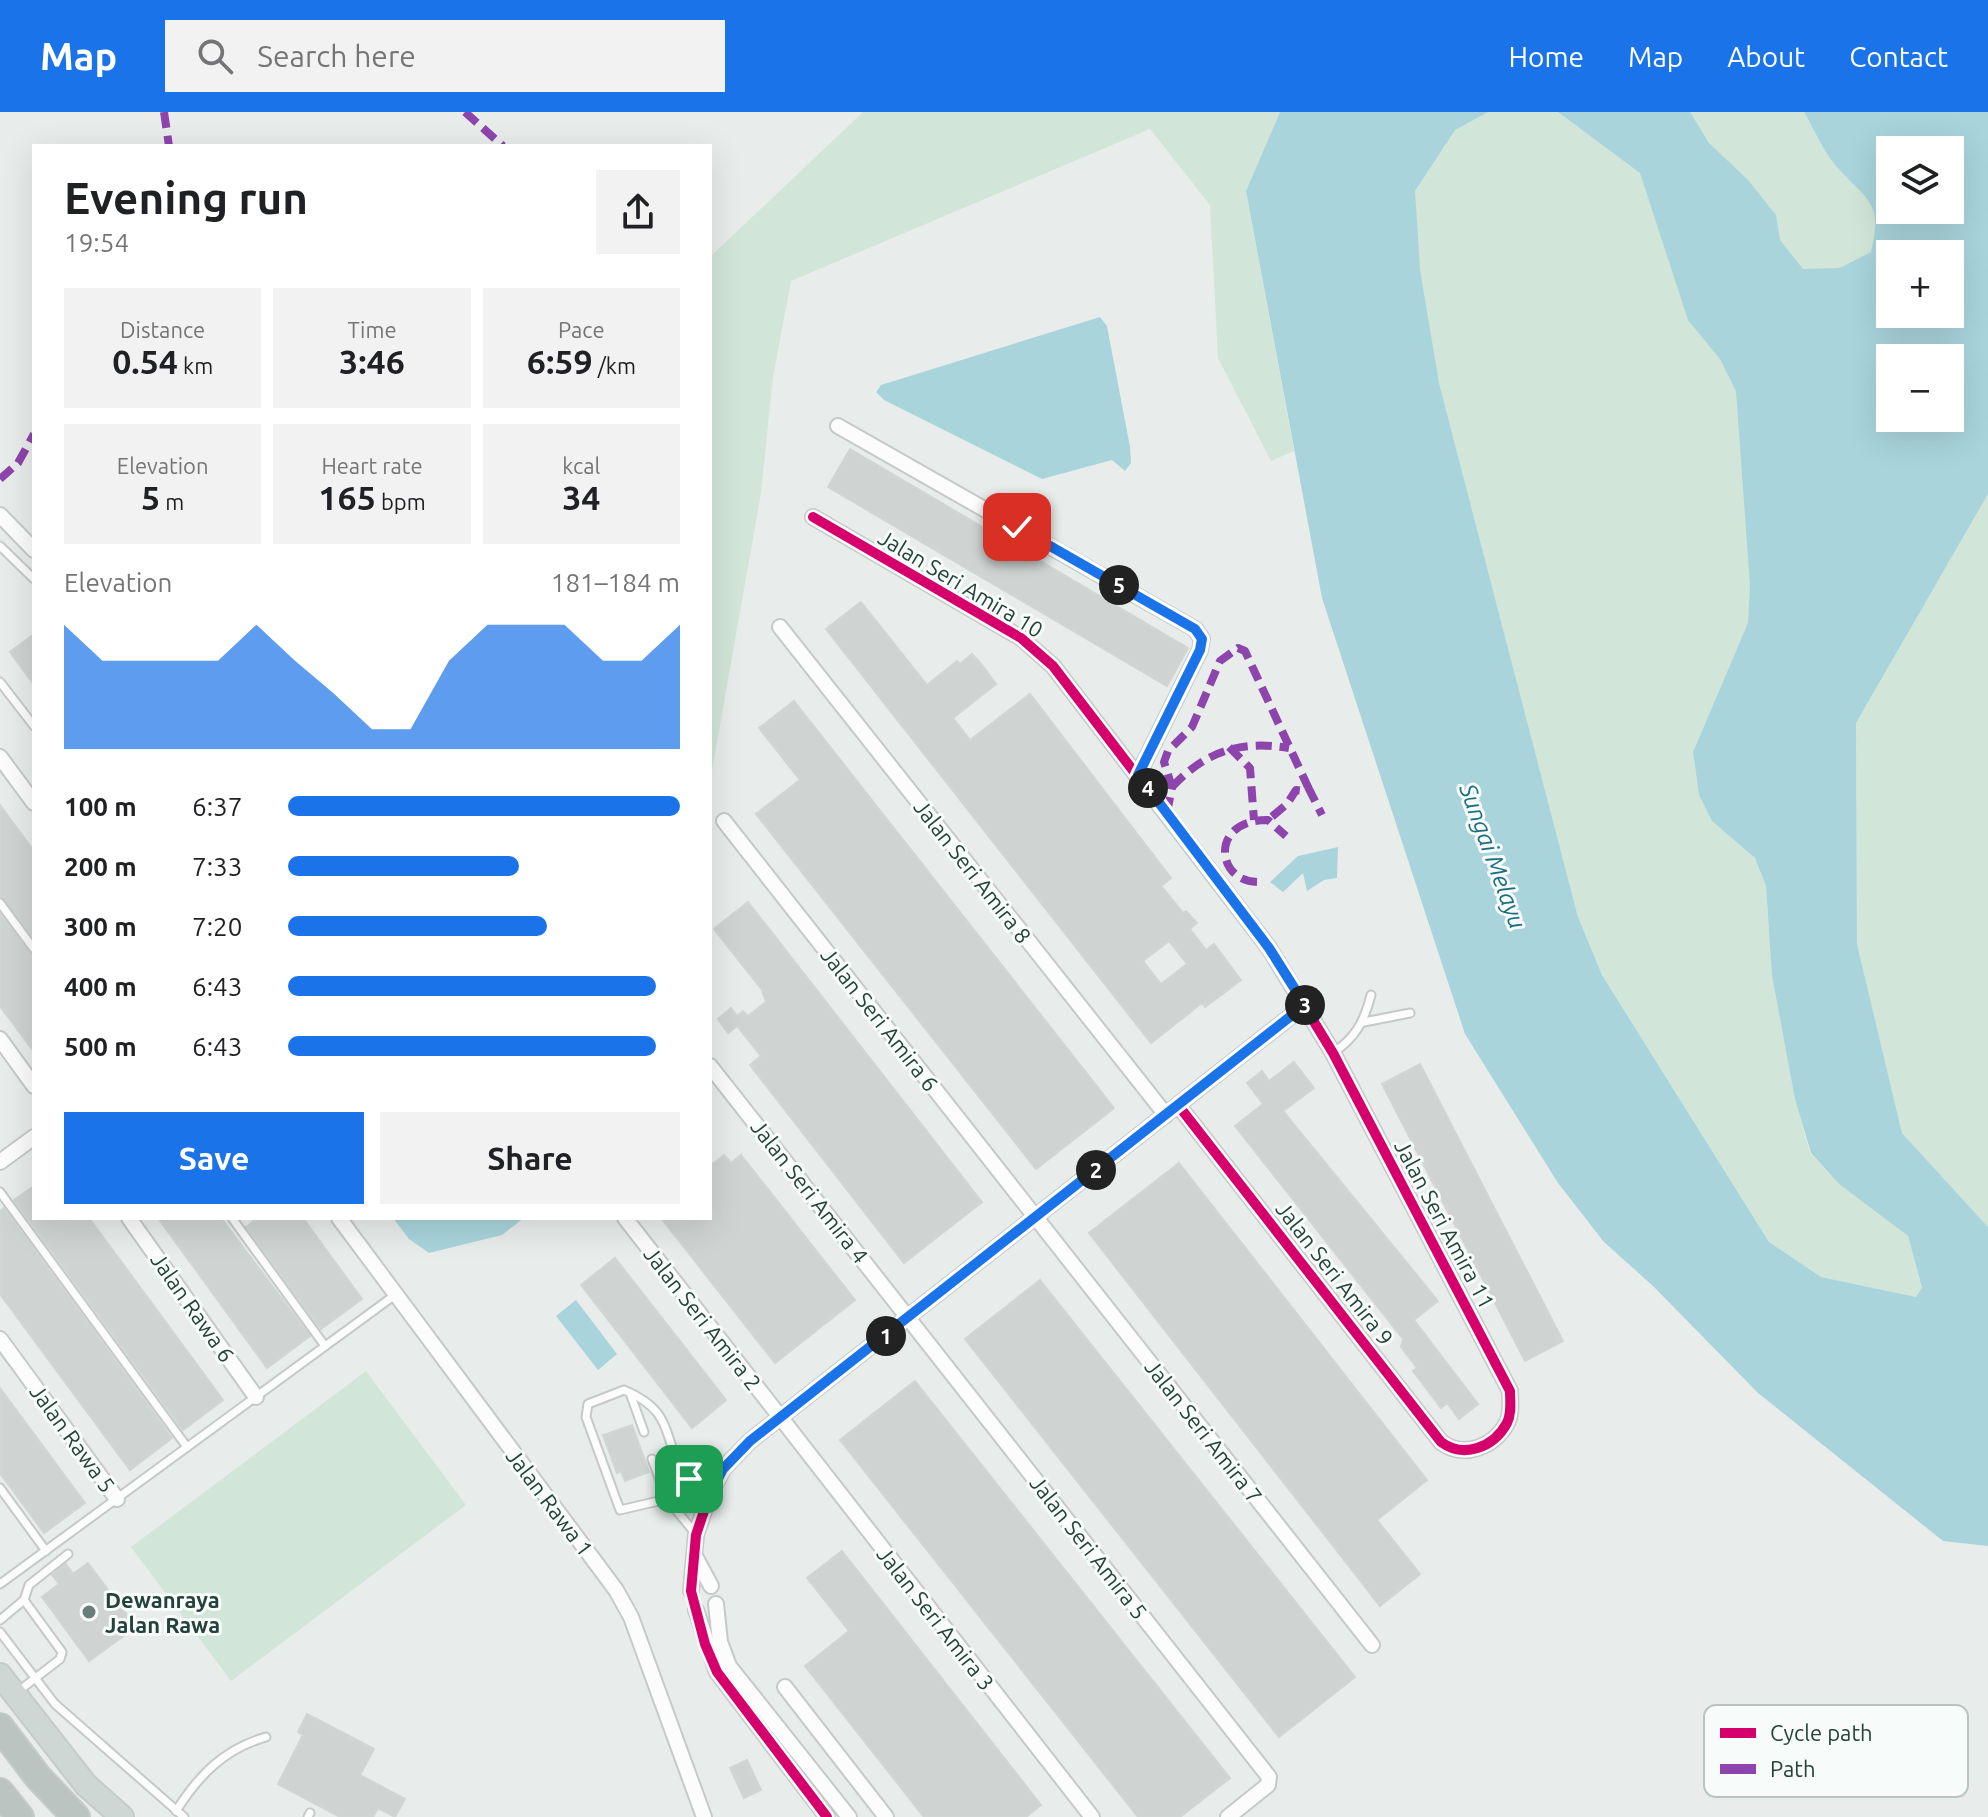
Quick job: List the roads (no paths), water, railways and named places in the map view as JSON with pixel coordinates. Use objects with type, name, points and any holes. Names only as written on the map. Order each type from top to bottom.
[{"type":"highway","points":[[0,1727],[38,1777],[76,1817]]},
{"type":"highway","points":[[0,1792],[20,1817]]},
{"type":"main road","points":[[0,1675],[86,1785],[122,1817]]},
{"type":"street","points":[[838,426],[1195,629],[1202,639],[1200,650],[1138,775]]},
{"type":"street","points":[[0,515],[32,548]]},
{"type":"street","name":"Jalan Seri Amira 10","points":[[813,517],[1021,638],[1053,666],[1269,948],[1305,1005]]},
{"type":"street","name":"Jalan Seri Amira 8","points":[[780,627],[1166,1115]]},
{"type":"street","points":[[0,757],[32,800]]},
{"type":"street","name":"Jalan Seri Amira 6","points":[[724,821],[1036,1217]]},
{"type":"street","points":[[691,1591],[696,1535],[709,1496],[723,1469],[750,1441],[1305,1005]]},
{"type":"street","name":"Jalan Seri Amira 11","points":[[1305,1005],[1510,1391],[1508,1422],[1497,1436],[1469,1452]]},
{"type":"street","points":[[0,1039],[32,1083]]},
{"type":"street","name":"Jalan Seri Amira 4","points":[[712,1069],[910,1317]]},
{"type":"street","name":"Jalan Seri Amira 9","points":[[1178,1105],[1441,1442],[1452,1450],[1469,1452]]},
{"type":"street","points":[[0,1162],[32,1138]]},
{"type":"street","name":"Jalan Seri Amira 7","points":[[1036,1217],[1372,1645]]},
{"type":"street","name":"Jalan Rawa 6","points":[[130,1220],[256,1397]]},
{"type":"street","name":"Jalan Rawa 1","points":[[340,1220],[616,1590],[631,1617],[704,1817]]},
{"type":"street","name":"Jalan Seri Amira 2","points":[[627,1220],[780,1419]]},
{"type":"street","name":"Jalan Seri Amira 5","points":[[910,1317],[1269,1777],[1268,1785],[1228,1817]]},
{"type":"street","name":"Jalan Rawa 5","points":[[0,1339],[117,1499]]},
{"type":"street","name":"Jalan Seri Amira 3","points":[[780,1419],[1092,1817]]},
{"type":"street","points":[[696,1558],[711,1586]]},
{"type":"street","points":[[716,1604],[729,1666],[849,1817]]},
{"type":"street","points":[[696,1610],[717,1672],[827,1817]]},
{"type":"street","points":[[701,1625],[718,1622]]},
{"type":"street","points":[[785,1687],[886,1817]]},
{"type":"lane","points":[[0,546],[32,577]]},
{"type":"lane","points":[[0,682],[32,723]]},
{"type":"lane","points":[[0,903],[32,946]]},
{"type":"lane","points":[[1333,1053],[1346,1044],[1364,1022],[1371,995]]},
{"type":"lane","points":[[1364,1022],[1410,1013]]},
{"type":"lane","points":[[0,1192],[187,1447]]},
{"type":"lane","points":[[233,1220],[325,1346]]},
{"type":"lane","points":[[0,1584],[395,1295]]},
{"type":"lane","points":[[667,1499],[620,1510],[586,1417],[588,1404],[624,1390],[661,1415],[683,1471],[709,1496]]},
{"type":"lane","points":[[630,1393],[644,1432]]},
{"type":"lane","points":[[652,1459],[667,1499],[696,1535]]},
{"type":"lane","points":[[0,1488],[46,1551]]},
{"type":"lane","points":[[0,1620],[24,1600],[29,1585],[68,1554]]},
{"type":"lane","points":[[14,1694],[60,1659],[62,1652],[24,1600]]},
{"type":"lane","points":[[0,1632],[55,1704],[184,1817]]},
{"type":"lane","points":[[176,1811],[200,1775],[223,1756],[266,1737]]},
{"type":"water","name":"Sungai Melayu","points":[[1280,112],[1488,112],[1455,130],[1415,191],[1420,270],[1439,383],[1578,917],[1602,975],[1769,1242],[1821,1277],[1916,1297],[1922,1288],[1908,1236],[1839,1184],[1811,1153],[1795,1099],[1772,976],[1766,886],[1755,858],[1712,821],[1699,795],[1693,752],[1748,623],[1750,585],[1736,391],[1720,359],[1688,320],[1640,173],[1558,112],[1690,112],[1709,143],[1748,180],[1776,215],[1780,240],[1803,269],[1839,268],[1871,252],[1875,221],[1869,202],[1831,160],[1804,112],[1988,112],[1988,494],[1856,723],[1857,944],[1902,1133],[1988,1227],[1988,1546],[1943,1541],[1758,1393],[1653,1286],[1604,1242],[1558,1183],[1465,1034],[1322,598],[1246,191]]},
{"type":"water","points":[[1100,317],[1107,326],[1130,447],[1131,463],[1125,471],[1112,460],[1042,479],[884,400],[876,392],[881,385]]},
{"type":"water","points":[[1338,847],[1337,878],[1324,880],[1307,891],[1303,873],[1283,892],[1270,882],[1298,856]]},
{"type":"water","points":[[395,1220],[521,1220],[502,1235],[429,1253],[409,1239]]},
{"type":"water","points":[[576,1300],[617,1354],[598,1370],[556,1316]]},
{"type":"place","name":"Dewanraya Jalan Rawa","points":[[89,1612]]}]
